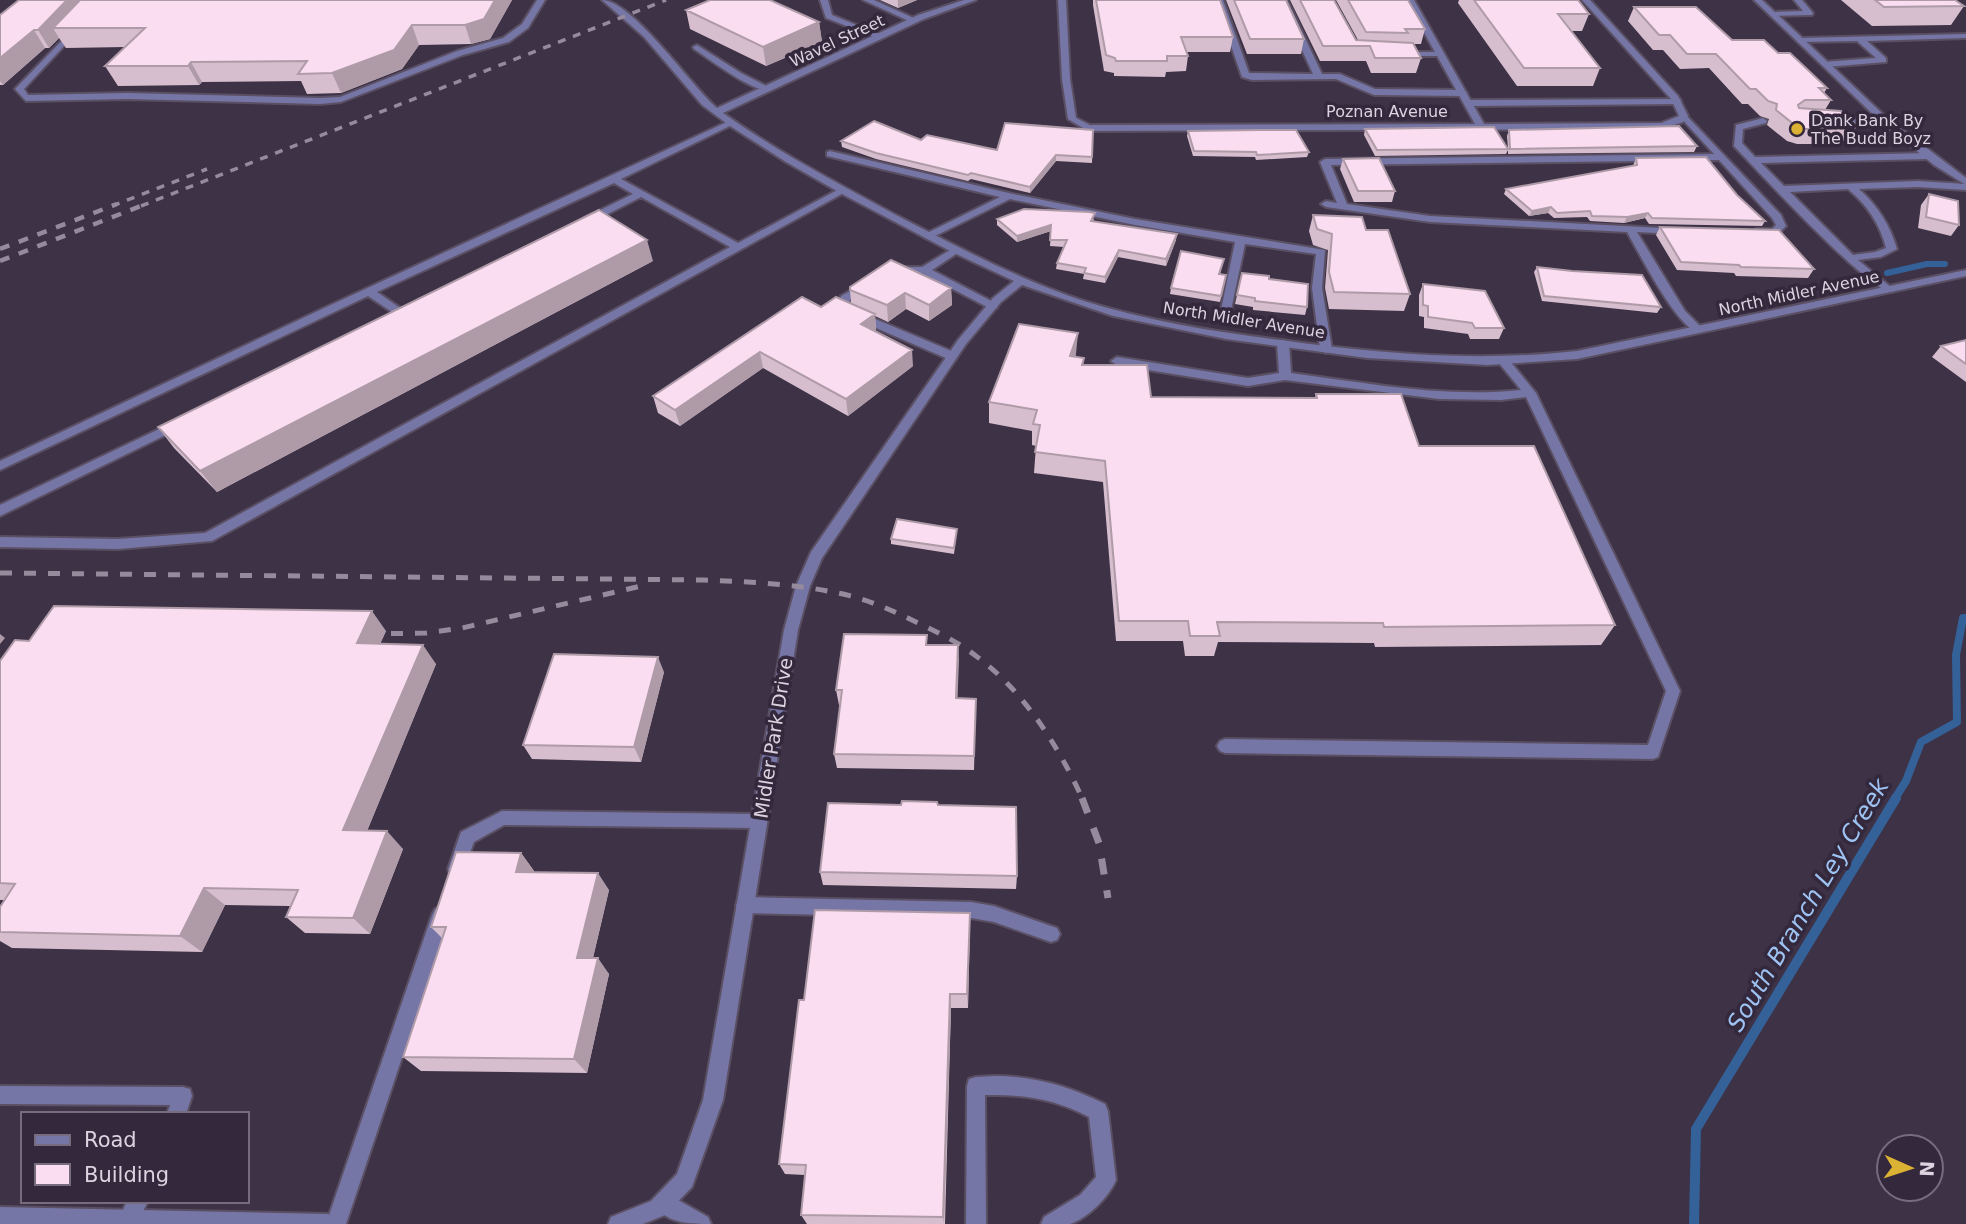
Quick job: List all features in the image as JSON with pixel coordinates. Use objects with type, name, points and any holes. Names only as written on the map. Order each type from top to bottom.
[{"type":"street","points":[[84,20],[19,89],[26,98],[127,96],[320,101],[341,99],[460,53],[506,40],[525,26],[541,0]]},
{"type":"street","name":"North Midler Avenue","points":[[606,0],[646,34],[700,99],[755,139],[956,250],[1046,291],[1142,320],[1283,344],[1455,362],[1505,363],[1577,355],[1966,273]]},
{"type":"street","points":[[824,0],[829,16],[880,36]]},
{"type":"street","points":[[867,0],[914,20]]},
{"type":"street","name":"Wavel Street","points":[[717,112],[914,20],[972,0]]},
{"type":"street","name":"Poznan Avenue","points":[[1062,0],[1066,79],[1072,119],[1082,126],[1109,129],[1662,126],[1674,123],[1683,113]]},
{"type":"street","points":[[1219,0],[1245,75],[1337,76],[1374,92],[1462,93]]},
{"type":"street","points":[[1283,0],[1319,77]]},
{"type":"street","points":[[1409,0],[1481,126]]},
{"type":"street","points":[[1586,0],[1677,101],[1683,113],[1777,217],[1781,226],[1774,232],[1748,231]]},
{"type":"street","points":[[1758,0],[1887,121],[1966,184]]},
{"type":"street","points":[[1773,14],[1809,13],[1798,0]]},
{"type":"street","points":[[1800,40],[1966,36]]},
{"type":"street","points":[[1826,64],[1883,60],[1860,39]]},
{"type":"street","points":[[697,47],[738,75],[768,89]]},
{"type":"street","points":[[1389,54],[1440,54]]},
{"type":"street","points":[[1468,103],[1677,101]]},
{"type":"street","points":[[1818,120],[1887,121]]},
{"type":"street","points":[[1763,121],[1738,127],[1737,144],[1850,258],[1888,290]]},
{"type":"street","points":[[0,466],[732,123]]},
{"type":"street","points":[[830,155],[1007,197],[1240,242],[1321,252],[1317,288],[1326,349]]},
{"type":"street","points":[[1752,160],[1928,156]]},
{"type":"street","points":[[1343,206],[1325,162],[1722,157]]},
{"type":"street","points":[[614,179],[738,247]]},
{"type":"street","points":[[1780,188],[1966,184]]},
{"type":"street","points":[[1848,185],[1867,199],[1888,234],[1892,249],[1877,255],[1850,258]]},
{"type":"street","points":[[0,542],[118,544],[207,538],[844,190]]},
{"type":"street","points":[[579,225],[640,194]]},
{"type":"street","points":[[929,236],[1007,197]]},
{"type":"street","points":[[1326,204],[1430,219],[1683,231]]},
{"type":"street","points":[[1631,230],[1681,313],[1698,330]]},
{"type":"street","points":[[1226,310],[1240,242]]},
{"type":"street","points":[[924,270],[956,250]]},
{"type":"street","points":[[952,356],[843,310],[845,298],[890,270],[924,270],[993,306]]},
{"type":"street","name":"Midler Park Drive","points":[[618,1224],[658,1208],[685,1181],[713,1100],[791,630],[803,586],[816,556],[952,356],[993,306],[1022,280]]},
{"type":"street","points":[[369,291],[408,311],[390,320]]},
{"type":"street","points":[[1283,344],[1285,376]]},
{"type":"street","points":[[1117,361],[1248,382],[1285,376],[1408,391],[1503,397],[1530,393]]},
{"type":"street","points":[[1225,746],[1653,752],[1673,691],[1530,393],[1505,363]]},
{"type":"street","points":[[0,511],[195,415]]},
{"type":"street","points":[[336,1224],[467,837],[502,818],[759,821]]},
{"type":"street","points":[[745,905],[971,910],[994,914],[1051,934]]},
{"type":"street","points":[[976,1224],[976,1086],[1021,1084],[1070,1096],[1098,1111],[1106,1180],[1087,1202],[1051,1224]]},
{"type":"street","points":[[0,1095],[183,1096],[177,1112]]},
{"type":"street","points":[[664,1202],[701,1224]]},
{"type":"street","points":[[0,1217],[134,1210],[247,1223],[328,1224]]},
{"type":"building","points":[[19,0],[67,0],[38,30],[34,30],[0,58],[0,15]]},
{"type":"building","points":[[80,0],[495,0],[484,19],[465,25],[412,25],[394,50],[332,73],[298,74],[307,61],[105,66],[145,28],[53,28]]},
{"type":"building","points":[[710,0],[770,0],[819,22],[763,47],[686,10]]},
{"type":"building","points":[[1096,0],[1220,0],[1233,37],[1181,37],[1188,56],[1167,56],[1167,61],[1116,61],[1106,55]]},
{"type":"building","points":[[1234,0],[1286,0],[1304,39],[1250,39]]},
{"type":"building","points":[[1300,0],[1334,0],[1356,40],[1413,43],[1421,58],[1375,58],[1370,46],[1323,46]]},
{"type":"building","points":[[1348,0],[1408,0],[1425,29],[1405,29],[1408,33],[1366,32]]},
{"type":"building","points":[[1474,0],[1578,0],[1589,14],[1558,14],[1600,68],[1524,68]]},
{"type":"building","points":[[1875,0],[1955,0],[1964,6],[1884,7]]},
{"type":"building","points":[[1634,7],[1696,7],[1732,40],[1764,40],[1778,53],[1790,53],[1827,88],[1819,88],[1831,100],[1805,100],[1798,105],[1799,108],[1841,111],[1857,126],[1806,129],[1796,126],[1776,110],[1777,104],[1768,101],[1756,89],[1750,89],[1716,54],[1687,54],[1670,35],[1659,35]]},
{"type":"building","points":[[874,121],[921,140],[927,135],[997,150],[1005,123],[1093,130],[1092,157],[1056,155],[1030,187],[876,153],[841,141]]},
{"type":"building","points":[[1679,126],[1697,146],[1510,149],[1509,130]]},
{"type":"building","points":[[1494,127],[1508,149],[1377,150],[1365,129]]},
{"type":"building","points":[[1296,130],[1309,152],[1257,155],[1256,152],[1194,151],[1188,131]]},
{"type":"building","points":[[1706,157],[1737,195],[1765,221],[1652,218],[1648,213],[1627,217],[1592,216],[1590,211],[1557,213],[1551,207],[1532,211],[1506,189],[1637,165],[1636,158]]},
{"type":"building","points":[[1379,158],[1395,191],[1358,191],[1343,159]]},
{"type":"building","points":[[1929,194],[1958,201],[1959,225],[1926,217]]},
{"type":"building","points":[[1024,209],[1089,212],[1095,213],[1091,221],[1177,234],[1166,259],[1119,250],[1105,277],[1084,273],[1086,268],[1057,263],[1067,240],[1050,240],[1051,225],[1017,236],[997,219]]},
{"type":"building","points":[[599,210],[647,240],[200,471],[158,427]]},
{"type":"building","points":[[1313,215],[1362,217],[1366,230],[1388,230],[1410,294],[1334,292],[1329,272],[1332,234],[1317,229]]},
{"type":"building","points":[[1660,227],[1779,230],[1814,269],[1681,262]]},
{"type":"building","points":[[1181,251],[1224,259],[1219,274],[1226,275],[1221,296],[1171,288]]},
{"type":"building","points":[[891,260],[951,288],[929,305],[905,293],[887,305],[850,290],[850,287]]},
{"type":"building","points":[[1537,267],[1642,275],[1661,307],[1544,296]]},
{"type":"building","points":[[1242,273],[1308,284],[1307,307],[1255,301],[1255,298],[1237,295]]},
{"type":"building","points":[[1423,284],[1485,291],[1504,328],[1475,328],[1472,323],[1428,317],[1428,306],[1423,305]]},
{"type":"building","points":[[802,297],[821,307],[836,297],[875,314],[861,324],[912,350],[846,399],[760,352],[675,410],[653,396]]},
{"type":"building","points":[[1019,324],[1078,333],[1070,356],[1084,358],[1082,365],[1147,365],[1151,397],[1317,398],[1316,394],[1401,394],[1419,446],[1534,446],[1615,625],[1384,627],[1383,623],[1217,622],[1220,636],[1190,636],[1188,621],[1119,621],[1105,461],[1035,452],[1040,425],[1033,424],[1037,410],[989,402]]},
{"type":"building","points":[[1966,340],[1966,364],[1941,346]]},
{"type":"building","points":[[897,519],[957,529],[954,548],[891,539]]},
{"type":"building","points":[[54,606],[372,611],[357,643],[423,645],[343,830],[387,831],[353,918],[286,917],[298,890],[204,888],[180,936],[0,932],[0,907],[15,884],[0,883],[0,661],[15,640],[29,641]]},
{"type":"building","points":[[844,634],[927,635],[926,645],[958,645],[956,698],[976,699],[974,756],[834,754],[842,690],[836,690]]},
{"type":"building","points":[[554,654],[658,657],[634,747],[523,745]]},
{"type":"building","points":[[902,801],[937,802],[938,805],[1016,807],[1017,876],[820,872],[828,803],[901,805]]},
{"type":"building","points":[[456,852],[521,853],[516,872],[598,873],[577,958],[598,958],[574,1059],[403,1057],[446,927],[431,927]]},
{"type":"building","points":[[815,910],[970,913],[967,994],[950,994],[943,1217],[801,1215],[806,1165],[779,1164],[799,1000],[804,1000]]},
{"type":"waterway","points":[[1887,273],[1927,264],[1945,264]]},
{"type":"waterway","name":"South Branch Ley Creek","points":[[1894,800],[1906,781],[1921,742],[1957,722],[1956,655],[1963,618],[1966,618]]},
{"type":"waterway","name":"South Branch Ley Creek","points":[[1694,1224],[1696,1129],[1896,798]]},
{"type":"railway","points":[[141,206],[666,0]]},
{"type":"railway","points":[[112,206],[207,169]]},
{"type":"railway","points":[[0,249],[117,204]]},
{"type":"railway","points":[[0,261],[146,204]]},
{"type":"railway","points":[[0,573],[704,580],[776,584],[829,591],[865,600],[908,618],[976,656],[1025,703],[1051,740],[1082,798]]},
{"type":"railway","points":[[367,634],[426,633],[462,628],[641,586]]},
{"type":"railway","points":[[1082,798],[1099,843],[1108,898]]},
{"type":"place","name":"Dank Bank By The Budd Boyz","points":[[1797,129]]}]
